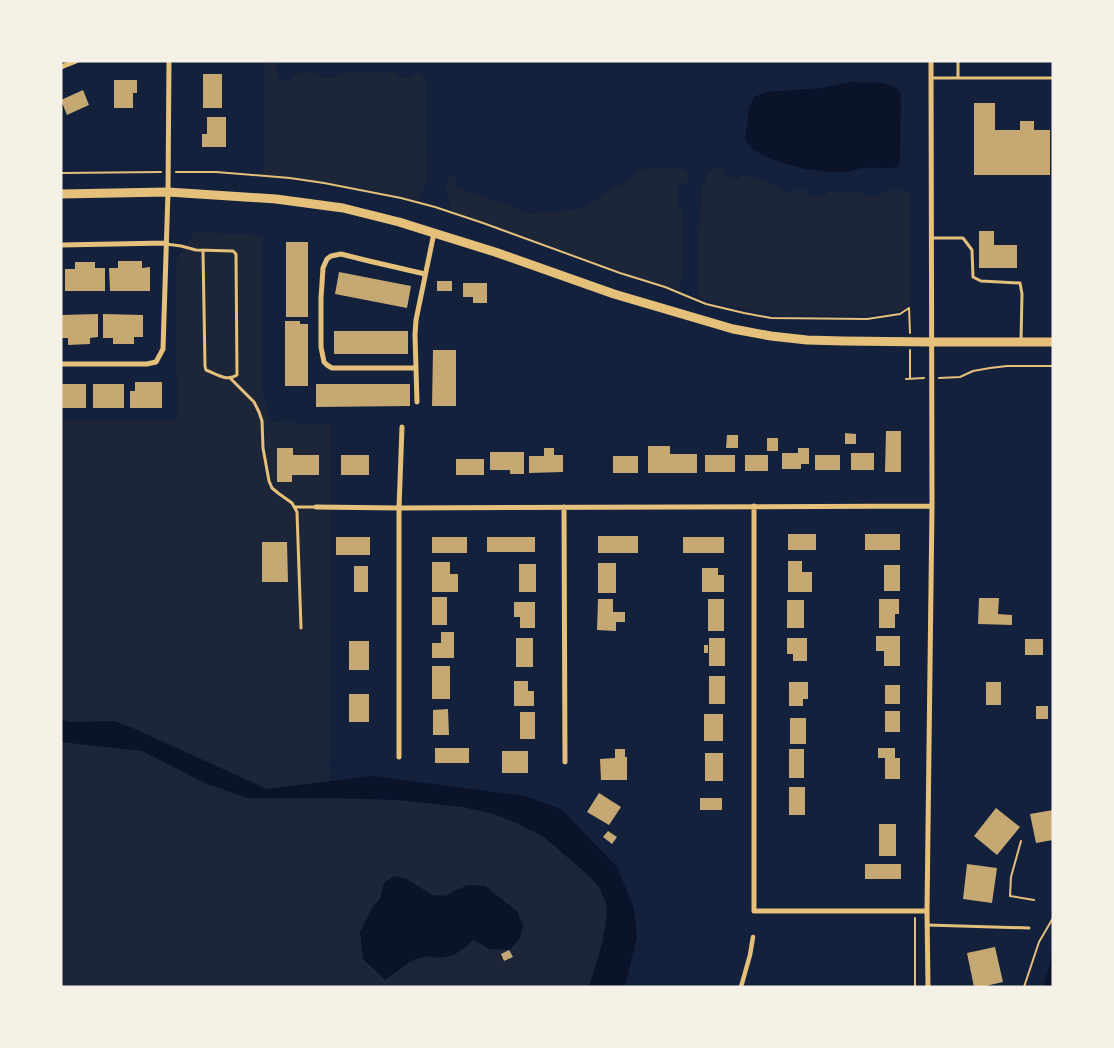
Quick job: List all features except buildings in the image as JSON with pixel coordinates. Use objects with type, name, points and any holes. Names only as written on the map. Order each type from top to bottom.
[{"type":"main road","points":[[61,194],[168,192],[276,199],[343,208],[399,222],[495,252],[614,294],[733,329],[771,336],[807,340],[1053,342]]},
{"type":"street","points":[[61,67],[76,61]]},
{"type":"street","points":[[61,364],[147,364],[156,362],[163,349],[168,192],[169,61]]},
{"type":"street","points":[[928,987],[932,506],[931,61]]},
{"type":"street","points":[[417,402],[416,320],[434,233]]},
{"type":"street","points":[[61,245],[166,244]]},
{"type":"street","points":[[416,368],[332,368],[324,362],[321,348],[323,268],[327,259],[341,254],[425,274]]},
{"type":"street","points":[[399,757],[399,508],[402,426]]},
{"type":"street","points":[[754,506],[754,911],[928,911]]},
{"type":"street","points":[[316,507],[932,506]]},
{"type":"street","points":[[564,507],[565,762]]},
{"type":"street","points":[[741,987],[753,937]]},
{"type":"lane","points":[[958,61],[958,78]]},
{"type":"lane","points":[[931,78],[1053,78]]},
{"type":"lane","points":[[932,238],[963,238],[972,250],[973,276],[981,282],[1020,283],[1022,294],[1021,342]]},
{"type":"lane","points":[[166,244],[196,250],[203,250],[233,251],[236,254],[237,376],[234,378],[226,378],[206,370],[205,366],[203,250]]},
{"type":"lane","points":[[231,378],[254,402],[259,412],[262,421],[263,443],[269,481],[272,488],[292,503],[297,512],[301,628]]},
{"type":"lane","points":[[295,507],[316,507]]},
{"type":"lane","points":[[928,925],[1029,928]]},
{"type":"path","points":[[61,173],[216,172],[290,178],[401,198],[483,223],[620,273],[665,287],[706,304],[744,314],[770,318],[867,319],[900,314],[909,308]]},
{"type":"path","points":[[960,376],[973,371],[1007,366],[1053,366]]},
{"type":"path","points":[[1021,841],[1012,877],[1010,896],[1034,900]]},
{"type":"path","points":[[915,911],[915,987]]},
{"type":"path","points":[[1024,987],[1039,942],[1053,918]]},
{"type":"shaded area","points":[[264,61],[276,61],[279,81],[292,80],[296,74],[306,72],[319,74],[322,78],[335,78],[336,75],[344,73],[393,72],[399,78],[412,78],[416,73],[420,73],[425,78],[426,181],[418,201],[341,185],[263,175]]},
{"type":"shaded area","points":[[851,82],[882,83],[894,86],[900,92],[900,162],[898,167],[861,168],[845,172],[813,170],[789,165],[767,157],[755,150],[745,140],[749,108],[754,97],[766,92],[822,88]]},
{"type":"shaded area","points":[[673,167],[683,170],[689,178],[687,183],[678,187],[678,208],[682,210],[682,273],[681,282],[675,291],[451,211],[447,194],[446,181],[451,175],[456,176],[456,187],[530,214],[572,210],[585,206],[636,175],[635,171]]},
{"type":"shaded area","points":[[714,168],[724,169],[725,175],[738,179],[740,176],[744,176],[765,181],[778,187],[778,189],[791,193],[796,190],[804,190],[810,196],[824,197],[828,192],[859,191],[863,192],[866,197],[879,197],[883,192],[890,191],[910,193],[911,299],[909,305],[900,311],[866,316],[780,315],[725,305],[699,298],[698,243],[702,188],[707,175]]},
{"type":"shaded area","points":[[194,232],[263,235],[261,386],[270,422],[331,424],[329,767],[331,798],[399,800],[463,807],[490,813],[512,821],[544,837],[589,876],[599,887],[607,905],[602,944],[589,987],[61,987],[61,420],[177,420],[176,262]]},
{"type":"shaded area","points":[[61,719],[69,722],[114,721],[267,789],[371,776],[525,796],[561,809],[617,867],[634,908],[637,937],[625,987],[589,987],[602,944],[606,921],[607,905],[599,887],[544,837],[512,821],[490,813],[463,807],[399,800],[247,798],[205,783],[142,751],[61,742]]},
{"type":"shaded area","points":[[393,876],[405,878],[432,895],[445,896],[468,885],[485,886],[517,911],[523,926],[520,938],[510,950],[490,949],[473,940],[454,955],[439,958],[426,956],[411,961],[385,980],[363,959],[360,932],[374,905],[380,899],[384,883]]},
{"type":"shaded area","points":[[1053,943],[1053,987],[1043,987],[1050,964]]}]
